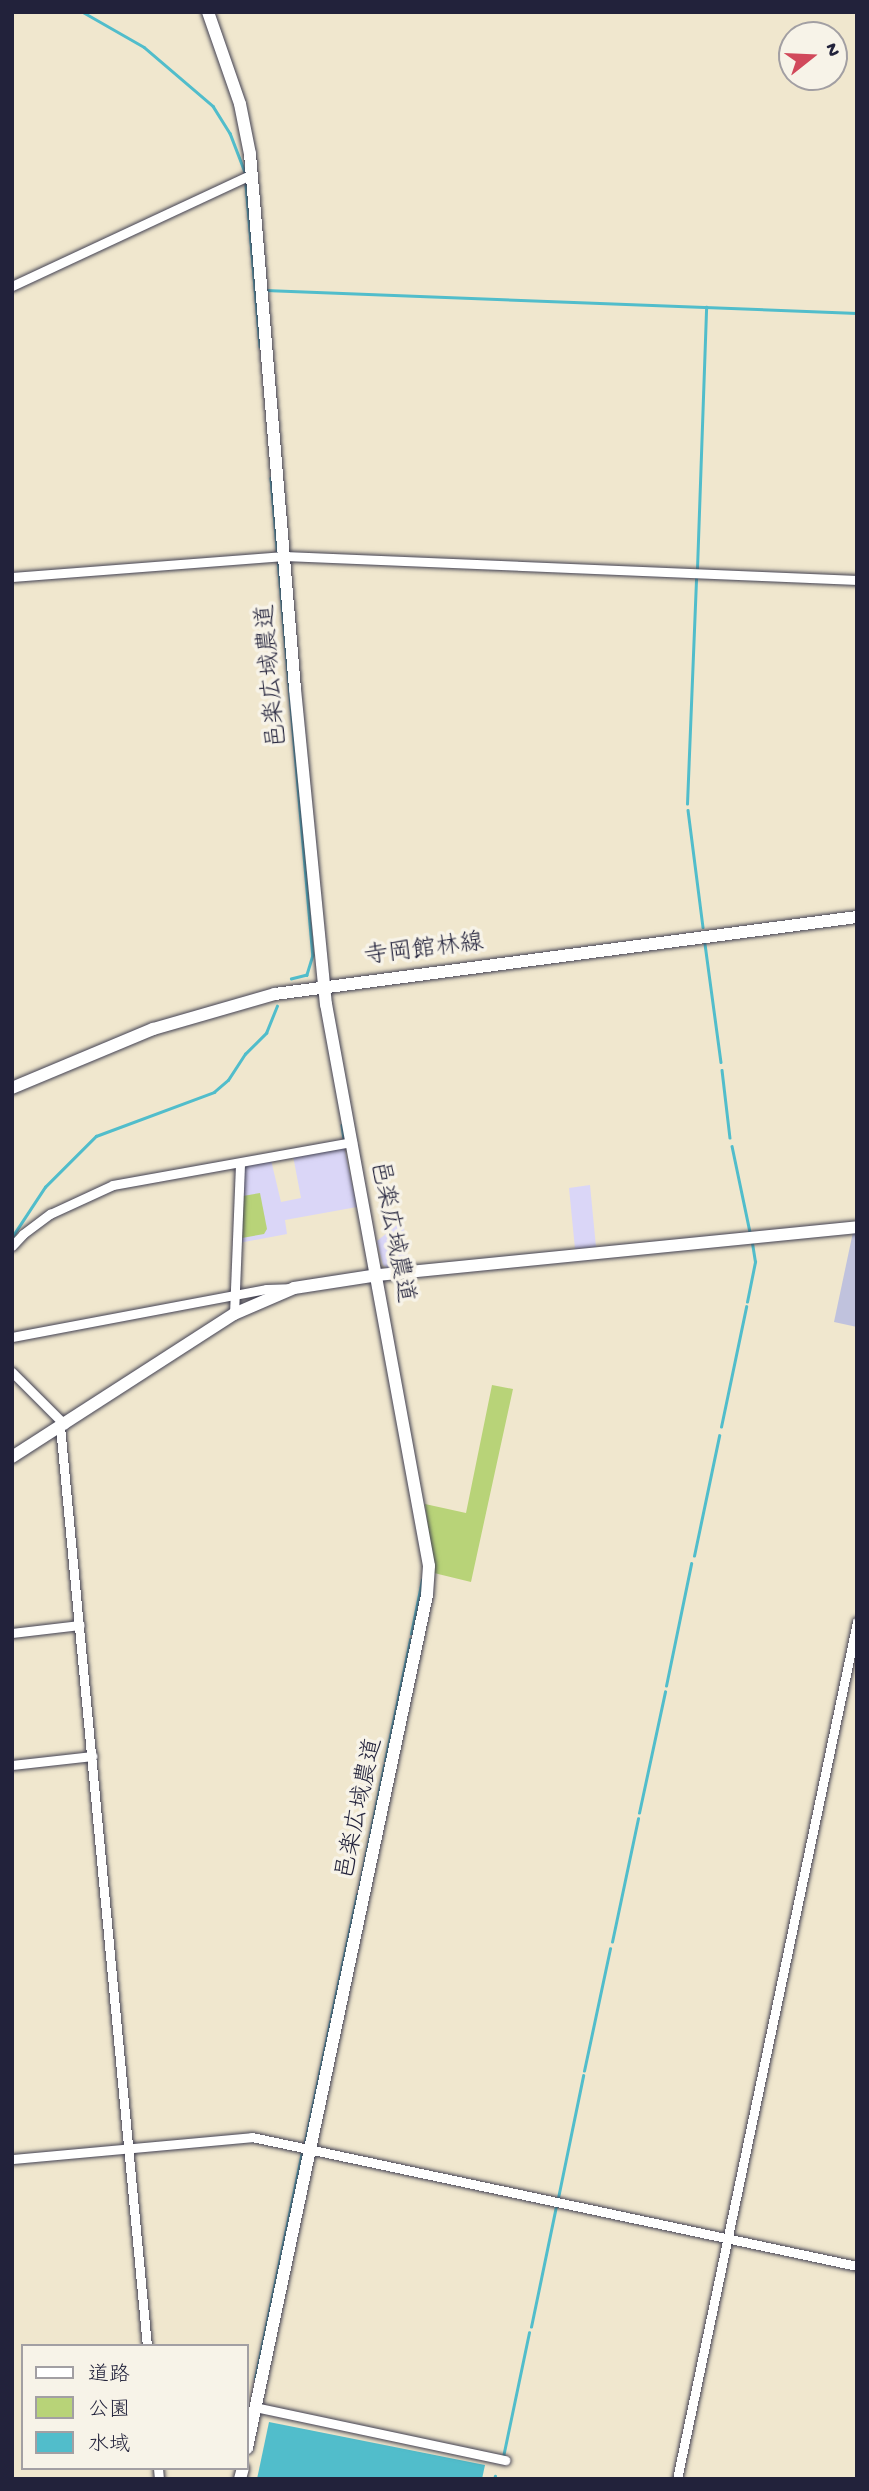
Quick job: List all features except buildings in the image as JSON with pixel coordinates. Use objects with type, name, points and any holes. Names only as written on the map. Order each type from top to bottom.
[{"type":"street","name":"邑楽広域農道","points":[[208,12],[240,104],[251,174],[324,985],[426,1533],[429,1579],[248,2443]]},
{"type":"street","points":[[12,286],[251,174]]},
{"type":"street","points":[[12,577],[284,556],[857,580]]},
{"type":"street","name":"寺岡館林線","points":[[12,1088],[182,1019],[248,1000],[324,985],[857,917]]},
{"type":"street","points":[[12,1247],[23,1234],[50,1214],[106,1187],[352,1142]]},
{"type":"street","points":[[234,1314],[237,1294],[236,1234],[240,1164]]},
{"type":"street","points":[[12,1337],[237,1294],[378,1275],[857,1227]]},
{"type":"street","points":[[12,1457],[234,1314],[294,1288]]},
{"type":"street","points":[[12,1372],[62,1425],[147,2344]]},
{"type":"street","points":[[677,2479],[857,1622]]},
{"type":"street","points":[[12,1633],[80,1625]]},
{"type":"street","points":[[12,1765],[92,1756]]},
{"type":"street","points":[[12,2159],[252,2137],[857,2266]]},
{"type":"street","points":[[255,2407],[505,2460]]},
{"type":"shaded area","points":[[344,1147],[357,1207],[285,1220],[287,1234],[239,1243],[243,1166],[271,1160],[281,1202],[301,1198],[293,1156]]},
{"type":"shaded area","points":[[590,1185],[596,1247],[575,1249],[569,1188]]},
{"type":"shaded area","points":[[403,1220],[409,1267],[389,1269],[383,1265],[377,1241]]},
{"type":"shaded area","points":[[853,1232],[857,1232],[857,1327],[834,1322]]},
{"type":"green space","points":[[260,1193],[267,1229],[264,1234],[242,1238],[243,1196]]},
{"type":"green space","points":[[492,1385],[513,1389],[471,1582],[434,1573],[425,1504],[466,1513]]},
{"type":"water","points":[[269,2422],[485,2465],[482,2479],[257,2479]]},
{"type":"waterway","points":[[83,12],[144,47],[213,106],[230,133],[245,172]]},
{"type":"waterway","points":[[246,185],[260,346]]},
{"type":"waterway","points":[[265,290],[857,313]]},
{"type":"waterway","points":[[697,569],[706,307]]},
{"type":"waterway","points":[[271,478],[313,955],[307,975],[291,979]]},
{"type":"waterway","points":[[687,804],[696,576]]},
{"type":"waterway","points":[[688,810],[703,927]]},
{"type":"waterway","points":[[705,944],[721,1062]]},
{"type":"waterway","points":[[12,1237],[45,1187],[96,1136],[214,1092],[228,1080],[245,1054],[266,1033],[277,1006]]},
{"type":"waterway","points":[[722,1070],[730,1138]]},
{"type":"waterway","points":[[342,1125],[344,1139]]},
{"type":"waterway","points":[[732,1146],[750,1232]]},
{"type":"waterway","points":[[747,1302],[755,1262],[752,1242]]},
{"type":"waterway","points":[[721,1427],[746,1307]]},
{"type":"waterway","points":[[694,1556],[719,1436]]},
{"type":"waterway","points":[[666,1686],[691,1564]]},
{"type":"waterway","points":[[411,1634],[422,1580]]},
{"type":"waterway","points":[[385,1761],[410,1640]]},
{"type":"waterway","points":[[639,1813],[665,1692]]},
{"type":"waterway","points":[[359,1889],[384,1766]]},
{"type":"waterway","points":[[612,1942],[638,1819]]},
{"type":"waterway","points":[[331,2017],[357,1895]]},
{"type":"waterway","points":[[584,2071],[610,1949]]},
{"type":"waterway","points":[[305,2142],[330,2022]]},
{"type":"waterway","points":[[558,2198],[583,2076]]},
{"type":"waterway","points":[[255,2379],[302,2153]]},
{"type":"waterway","points":[[531,2327],[556,2206]]},
{"type":"waterway","points":[[503,2457],[529,2333]]}]
